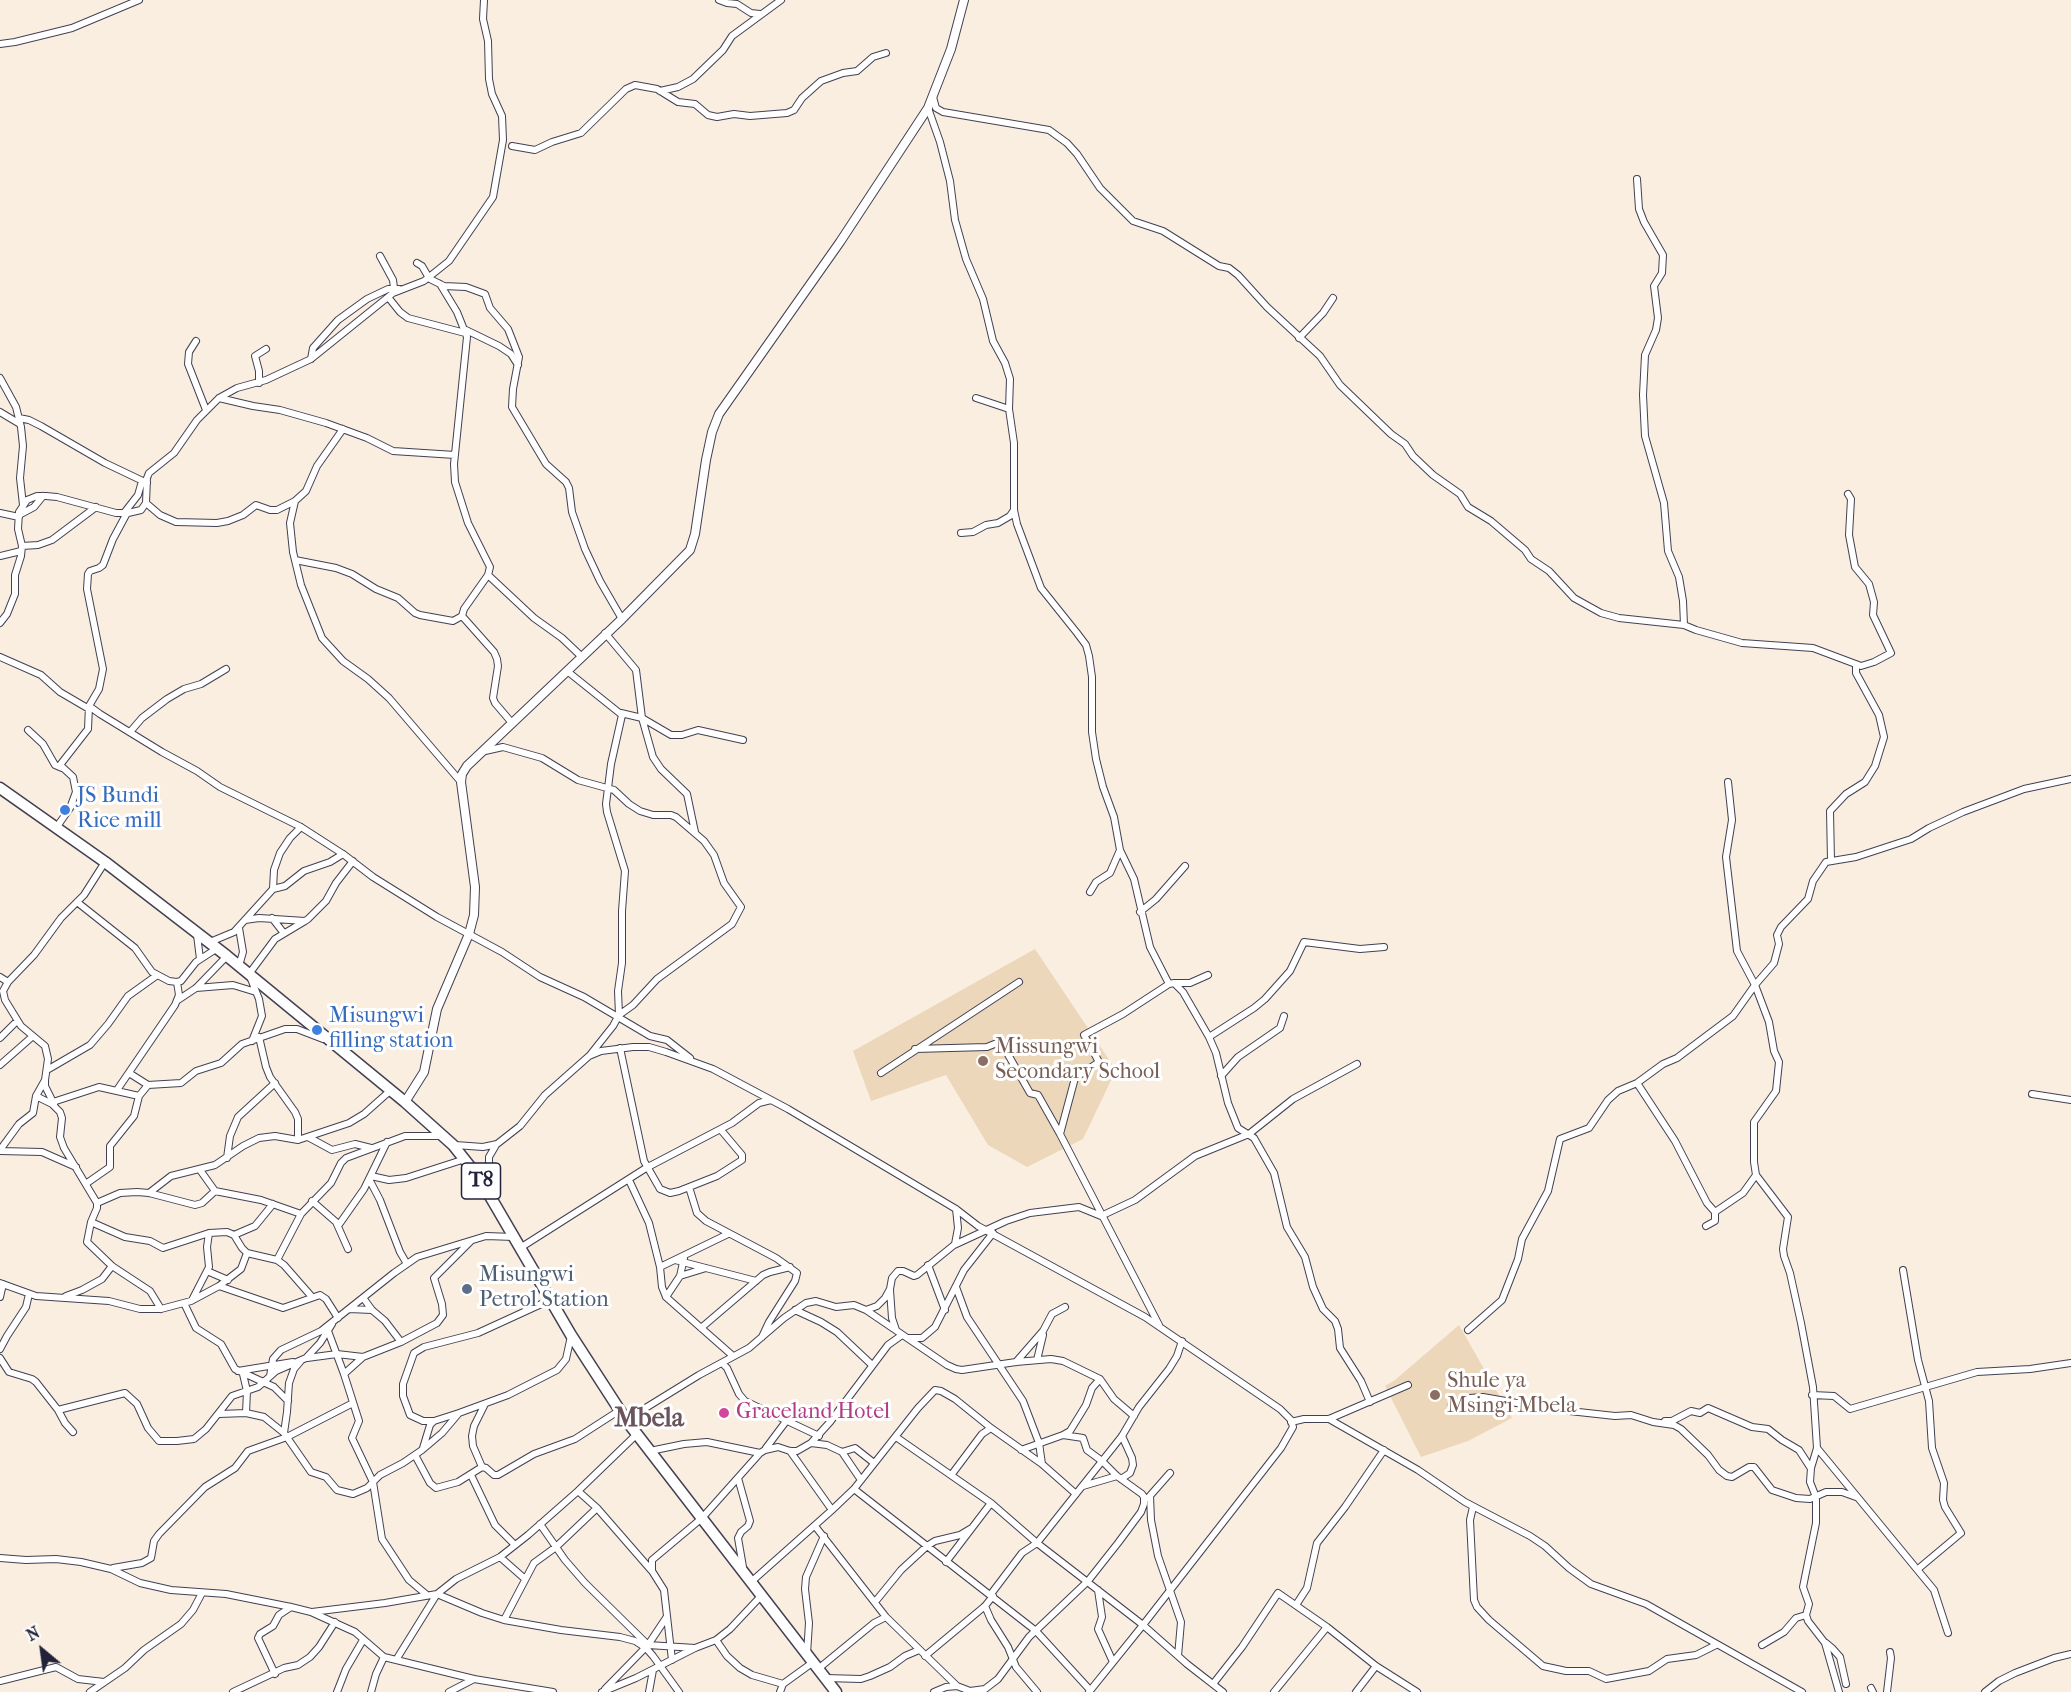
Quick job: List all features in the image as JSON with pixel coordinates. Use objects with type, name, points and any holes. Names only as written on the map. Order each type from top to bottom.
[{"type":"highway","name":"T8","points":[[0,788],[105,862],[239,966],[391,1090],[453,1145],[489,1194],[571,1335],[636,1434],[836,1692]]},
{"type":"street","points":[[0,44],[72,28],[139,0]]},
{"type":"street","points":[[310,359],[313,348],[338,320],[367,298],[388,289],[397,289],[428,278],[448,261],[491,202],[497,184],[503,127],[502,116],[492,94],[489,79],[488,41],[483,19],[484,0]]},
{"type":"street","points":[[720,0],[737,4],[752,14],[761,15]]},
{"type":"street","points":[[660,91],[678,87],[693,79],[723,50],[732,36],[781,0]]},
{"type":"street","points":[[405,1102],[424,1072],[437,1009],[469,934],[474,915],[475,894],[461,782],[462,774],[467,766],[622,619],[690,550],[695,534],[706,460],[712,432],[719,414],[840,242],[928,108],[951,49],[964,0]]},
{"type":"street","points":[[512,146],[535,150],[581,133],[630,86],[644,86],[660,91],[674,101],[695,104],[708,115],[717,117],[734,114],[750,116],[787,113],[794,110],[802,98],[821,81],[843,73],[857,71],[873,57],[886,53]]},
{"type":"street","points":[[933,97],[936,108],[943,112],[1043,129],[1060,137],[1077,154],[1100,188],[1133,221],[1163,231],[1219,266],[1229,268],[1238,274],[1267,307],[1328,366],[1340,385],[1391,434],[1405,444],[1413,456],[1433,476],[1460,494],[1468,507],[1491,521],[1525,550],[1531,559],[1549,571],[1574,598],[1610,616],[1684,625],[1742,643],[1813,648],[1861,666],[1874,662],[1891,653],[1873,615],[1874,602],[1869,584],[1856,567],[1849,535],[1851,499],[1848,494]]},
{"type":"street","points":[[928,108],[950,181],[955,220],[966,259],[982,299],[993,341],[1005,363],[1010,379],[1009,409],[1016,464],[1014,510],[1020,534],[1041,588],[1086,645],[1092,677],[1092,732],[1096,759],[1114,817],[1120,850],[1134,879],[1150,947],[1172,984],[1183,992],[1209,1037],[1216,1053],[1228,1103],[1238,1128],[1254,1138],[1274,1173],[1287,1227],[1305,1257],[1313,1287],[1323,1309],[1335,1322],[1340,1348],[1361,1381],[1370,1402]]},
{"type":"street","points":[[1637,179],[1640,209],[1644,222],[1663,255],[1662,273],[1653,286],[1658,318],[1656,330],[1645,355],[1643,395],[1645,436],[1664,503],[1668,551],[1679,577],[1684,625]]},
{"type":"street","points":[[380,256],[397,289]]},
{"type":"street","points":[[417,263],[422,266],[428,278],[440,284],[450,287],[466,287],[485,294],[490,308],[511,335],[519,357],[512,399],[516,415],[546,464],[566,482],[572,512],[585,549],[622,619]]},
{"type":"street","points":[[295,560],[336,568],[352,574],[376,589],[398,598],[415,614],[453,621],[462,616],[464,609],[488,575],[490,567],[474,537],[457,494],[454,473],[455,455],[466,346],[464,331],[457,312],[440,284]]},
{"type":"street","points":[[62,768],[60,765],[65,757],[88,729],[89,707],[99,689],[103,669],[87,589],[88,574],[103,565],[125,513],[147,478],[154,468],[174,453],[206,410],[219,398],[237,388],[259,383],[310,359],[397,289]]},
{"type":"street","points":[[388,297],[395,308],[408,318],[464,331],[499,346],[511,354],[518,365]]},
{"type":"street","points":[[1299,338],[1323,313],[1333,298]]},
{"type":"street","points":[[196,341],[189,352],[188,364],[206,410]]},
{"type":"street","points":[[259,383],[255,356],[266,349]]},
{"type":"street","points":[[0,378],[16,407],[20,421],[23,446],[20,478],[23,506]]},
{"type":"street","points":[[219,398],[280,410],[343,429],[393,451],[455,455]]},
{"type":"street","points":[[976,398],[1009,409]]},
{"type":"street","points":[[0,412],[20,421],[29,420],[105,463],[145,482]]},
{"type":"street","points":[[146,503],[168,520],[176,522],[232,521],[256,505],[277,510],[295,501],[306,491],[316,466],[343,429]]},
{"type":"street","points":[[0,623],[7,614],[15,594],[15,575],[22,548],[18,529],[19,516],[23,506],[31,498],[57,497],[125,513],[141,510],[146,503],[145,482]]},
{"type":"street","points":[[0,513],[19,516],[34,507],[43,496]]},
{"type":"street","points":[[295,501],[290,523],[295,560],[301,585],[319,633],[326,644],[343,661],[389,698],[461,782]]},
{"type":"street","points":[[0,556],[52,540],[96,507]]},
{"type":"street","points":[[961,533],[974,532],[986,525],[998,523],[1010,516],[1014,510]]},
{"type":"street","points":[[488,575],[534,618],[562,638],[582,657]]},
{"type":"street","points":[[462,616],[494,652],[498,666],[494,698],[512,723]]},
{"type":"street","points":[[605,633],[638,674],[642,718],[656,763],[687,794],[695,832]]},
{"type":"street","points":[[0,657],[41,675],[60,692],[197,771],[220,787],[301,827],[373,877],[437,917],[502,951],[540,977],[578,994],[650,1036],[667,1040],[694,1061]]},
{"type":"street","points":[[1831,861],[1830,811],[1846,794],[1865,782],[1875,766],[1884,737],[1879,715],[1856,672],[1856,664]]},
{"type":"street","points":[[130,732],[142,718],[167,699],[184,689],[201,684],[226,669]]},
{"type":"street","points":[[567,671],[621,712],[642,718],[671,735],[682,735],[698,730],[743,740]]},
{"type":"street","points":[[619,1017],[618,991],[622,963],[622,911],[626,871],[607,812],[608,788],[621,712]]},
{"type":"street","points":[[28,730],[43,744],[55,765],[73,777],[76,792],[70,808],[56,828]]},
{"type":"street","points":[[484,751],[509,747],[542,758],[578,780],[618,793],[640,811],[653,815],[671,815],[695,832],[710,848],[722,878],[740,909],[730,927],[657,979],[619,1017],[589,1056],[545,1095],[520,1126],[497,1144],[489,1157],[489,1194]]},
{"type":"street","points":[[1468,1330],[1502,1300],[1518,1259],[1522,1239],[1548,1191],[1560,1139],[1589,1128],[1608,1100],[1618,1091],[1637,1083],[1663,1064],[1677,1058],[1733,1016],[1774,963],[1779,944],[1777,935],[1781,927],[1808,899],[1819,871],[1826,862],[1856,857],[1911,839],[1963,812],[2024,789],[2071,779]]},
{"type":"street","points":[[1728,782],[1732,819],[1726,856],[1737,951],[1755,985],[1769,1022],[1774,1051],[1779,1062],[1776,1091],[1754,1122],[1754,1162],[1756,1175],[1788,1217],[1784,1256],[1790,1273],[1813,1387],[1817,1449],[1811,1468],[1810,1482],[1816,1497],[1816,1523],[1803,1587],[1809,1604],[1806,1615],[1825,1643],[1833,1648],[1840,1657],[1846,1683]]},
{"type":"street","points":[[273,889],[274,870],[280,853],[301,827]]},
{"type":"street","points":[[1090,892],[1096,882],[1110,873],[1120,850]]},
{"type":"street","points":[[77,902],[135,948],[156,976],[177,982],[184,978],[213,946],[238,928],[273,889],[285,886],[304,871],[330,862],[343,854]]},
{"type":"street","points":[[298,1140],[298,1119],[266,1067],[256,1040],[262,1016],[249,974],[275,939],[312,916],[326,901],[353,861]]},
{"type":"street","points":[[105,862],[92,885],[61,918],[34,955],[8,982],[3,991],[2,1001],[24,1030],[40,1041],[47,1051],[45,1086],[62,1115],[61,1141],[97,1203],[87,1242],[112,1266],[150,1291],[161,1309]]},
{"type":"street","points":[[1140,912],[1156,899],[1185,866]]},
{"type":"street","points":[[245,920],[272,918],[305,921]]},
{"type":"street","points":[[272,918],[283,932]]},
{"type":"street","points":[[238,928],[243,951],[239,966]]},
{"type":"street","points":[[197,934],[200,959]]},
{"type":"street","points":[[1209,1037],[1265,999],[1290,971],[1304,942],[1360,950],[1384,947]]},
{"type":"street","points":[[117,1090],[178,1000],[196,988],[227,957]]},
{"type":"street","points":[[1060,1134],[1075,1078],[1099,1062],[1084,1035],[1172,984],[1190,983],[1208,975]]},
{"type":"street","points":[[47,1070],[90,1045],[128,996],[156,976]]},
{"type":"street","points":[[0,977],[8,982]]},
{"type":"street","points":[[177,982],[178,1000]]},
{"type":"street","points":[[881,1073],[1019,982]]},
{"type":"street","points":[[196,988],[233,985],[256,992]]},
{"type":"street","points":[[1221,1076],[1238,1057],[1280,1028],[1284,1016]]},
{"type":"street","points":[[0,1038],[17,1021]]},
{"type":"street","points":[[129,1073],[148,1085],[184,1082],[196,1071],[221,1063],[242,1044],[290,1028],[330,1042]]},
{"type":"street","points":[[641,1030],[656,1049]]},
{"type":"street","points":[[0,1065],[33,1036]]},
{"type":"street","points":[[915,1049],[987,1047],[997,1043],[1002,1044],[1030,1093],[1038,1095],[1060,1134],[1159,1326]]},
{"type":"street","points":[[589,1056],[620,1048],[656,1049],[694,1061],[771,1100],[956,1209],[978,1226],[1159,1326],[1280,1409],[1293,1427],[1281,1448],[1089,1691],[1036,1631],[854,1489]]},
{"type":"street","points":[[620,1048],[646,1168],[656,1185],[664,1192],[670,1193],[689,1187],[723,1173],[742,1160],[742,1155],[721,1130]]},
{"type":"street","points":[[900,1334],[892,1318],[890,1289],[896,1272],[903,1271],[914,1276],[954,1245],[990,1232],[1030,1213],[1079,1207],[1101,1216],[1135,1200],[1195,1156],[1249,1134],[1293,1099],[1356,1064]]},
{"type":"street","points":[[0,1151],[19,1124],[31,1115],[36,1096],[45,1080]]},
{"type":"street","points":[[227,1158],[230,1136],[238,1117],[275,1083]]},
{"type":"street","points":[[1637,1083],[1675,1141],[1707,1203],[1715,1212],[1715,1221],[1706,1226]]},
{"type":"street","points":[[87,1184],[110,1167],[110,1146],[134,1116],[139,1096],[148,1085]]},
{"type":"street","points":[[36,1096],[55,1105],[99,1087],[139,1096]]},
{"type":"street","points":[[149,1192],[171,1176],[215,1165],[243,1146],[260,1138],[275,1136],[298,1140],[355,1120],[391,1090]]},
{"type":"street","points":[[2032,1094],[2071,1100]]},
{"type":"street","points":[[520,1248],[646,1168],[721,1130],[759,1103],[771,1100]]},
{"type":"street","points":[[277,1260],[301,1214],[331,1184],[341,1163],[346,1158],[405,1136],[445,1137]]},
{"type":"street","points":[[308,1137],[332,1150],[356,1144],[371,1148]]},
{"type":"street","points":[[338,1226],[370,1178],[387,1143]]},
{"type":"street","points":[[453,1145],[483,1147],[497,1144]]},
{"type":"street","points":[[0,1151],[42,1152],[76,1167]]},
{"type":"street","points":[[370,1178],[389,1180],[406,1178],[465,1159]]},
{"type":"street","points":[[200,1170],[215,1191],[273,1204],[301,1214]]},
{"type":"street","points":[[1715,1212],[1743,1193],[1756,1175]]},
{"type":"street","points":[[370,1178],[407,1264]]},
{"type":"street","points":[[628,1180],[649,1222],[666,1297],[734,1356]]},
{"type":"street","points":[[689,1187],[697,1213],[701,1217],[750,1243],[797,1273],[795,1281],[769,1322],[762,1338]]},
{"type":"street","points":[[97,1203],[120,1193],[149,1192],[195,1205],[202,1203],[215,1191]]},
{"type":"street","points":[[312,1201],[338,1226],[348,1250]]},
{"type":"street","points":[[234,1235],[255,1226],[273,1204]]},
{"type":"street","points":[[954,1245],[958,1228],[956,1209]]},
{"type":"street","points":[[91,1222],[117,1234],[131,1239],[150,1241],[163,1248],[209,1233],[227,1232],[234,1235],[247,1253],[277,1260],[291,1271],[312,1297]]},
{"type":"street","points":[[900,1334],[922,1338],[928,1335],[945,1310],[964,1270],[990,1232]]},
{"type":"street","points":[[191,1301],[209,1264],[207,1247],[209,1233]]},
{"type":"street","points":[[660,1268],[684,1258],[728,1233]]},
{"type":"street","points":[[270,1376],[271,1365],[276,1354],[332,1324],[407,1264],[429,1252],[494,1235],[514,1237]]},
{"type":"street","points":[[344,1374],[363,1357],[400,1342],[441,1319],[442,1304],[434,1278],[471,1241]]},
{"type":"street","points":[[0,1297],[1,1283],[28,1294],[43,1297],[109,1301],[140,1309],[161,1309],[191,1301],[219,1286],[241,1269],[247,1253]]},
{"type":"street","points":[[684,1258],[706,1268],[756,1281]]},
{"type":"street","points":[[666,1297],[680,1276],[684,1258]]},
{"type":"street","points":[[928,1265],[945,1310]]},
{"type":"street","points":[[64,1297],[102,1279],[112,1266]]},
{"type":"street","points":[[701,1328],[756,1281],[770,1272],[790,1267]]},
{"type":"street","points":[[680,1276],[706,1268]]},
{"type":"street","points":[[1903,1270],[1918,1360],[1927,1387],[1932,1448],[1944,1483],[1943,1500],[1961,1533],[1918,1569]]},
{"type":"street","points":[[207,1271],[228,1280]]},
{"type":"street","points":[[219,1286],[283,1308],[320,1295],[326,1299],[338,1318]]},
{"type":"street","points":[[956,1287],[967,1317],[1020,1396],[1039,1443],[1042,1464]]},
{"type":"street","points":[[877,1317],[881,1303],[890,1289]]},
{"type":"street","points":[[0,1349],[26,1307],[28,1294]]},
{"type":"street","points":[[364,1299],[372,1310],[385,1321],[400,1342]]},
{"type":"street","points":[[551,1299],[478,1333],[424,1347],[414,1353],[403,1384],[403,1396],[410,1415],[423,1421],[434,1421],[508,1395],[557,1370],[566,1359],[571,1335]]},
{"type":"street","points":[[482,1467],[498,1475],[534,1454],[575,1439],[749,1348],[795,1310],[816,1301],[836,1307],[854,1305],[866,1310],[900,1334],[962,1371],[1016,1362],[1051,1359],[1064,1361],[1100,1379],[1114,1400],[1134,1416]]},
{"type":"street","points":[[184,1303],[196,1328],[221,1344],[227,1357],[240,1372],[247,1391],[246,1413]]},
{"type":"street","points":[[866,1310],[881,1303]]},
{"type":"street","points":[[1037,1360],[1043,1332],[1052,1314],[1065,1307]]},
{"type":"street","points":[[349,1309],[372,1310]]},
{"type":"street","points":[[795,1310],[837,1332],[872,1365]]},
{"type":"street","points":[[285,1435],[291,1376],[302,1360],[320,1343],[332,1324]]},
{"type":"street","points":[[328,1331],[359,1421],[352,1438],[373,1482],[382,1539],[409,1580],[427,1595]]},
{"type":"street","points":[[1016,1362],[1043,1332]]},
{"type":"street","points":[[650,1451],[707,1442],[763,1451],[778,1447],[790,1451],[803,1449],[819,1436],[872,1365],[900,1334]]},
{"type":"street","points":[[925,1656],[985,1606],[1022,1553],[1037,1543],[1122,1436],[1169,1369],[1182,1341]]},
{"type":"street","points":[[240,1372],[337,1354],[363,1357]]},
{"type":"street","points":[[0,1358],[9,1372],[32,1378],[36,1382],[73,1432]]},
{"type":"street","points":[[58,1410],[125,1393],[137,1404],[154,1437],[164,1442],[196,1438],[219,1414],[232,1396],[264,1383],[270,1376],[302,1360]]},
{"type":"street","points":[[722,1363],[745,1401],[766,1413],[787,1420],[819,1436]]},
{"type":"street","points":[[1812,1395],[1834,1396],[1850,1409],[1977,1372],[2030,1369],[2071,1363]]},
{"type":"street","points":[[240,1372],[274,1387],[288,1401]]},
{"type":"street","points":[[1021,1450],[1063,1435],[1073,1427],[1086,1405],[1092,1388],[1100,1379]]},
{"type":"street","points":[[1291,1422],[1304,1419],[1329,1419],[1408,1385]]},
{"type":"street","points":[[738,1478],[750,1521],[738,1538],[747,1578],[815,1526],[854,1489],[935,1390],[955,1399],[1042,1464],[1076,1494]]},
{"type":"street","points":[[1451,1405],[1470,1398],[1483,1397],[1551,1409],[1615,1416],[1631,1415],[1653,1422],[1674,1425],[1681,1429],[1727,1476],[1732,1477],[1749,1467],[1754,1467],[1772,1490],[1796,1498],[1810,1499],[1826,1492],[1842,1492],[1856,1497]]},
{"type":"street","points":[[111,1569],[132,1566],[151,1558],[156,1537],[205,1487],[235,1468],[252,1448],[268,1445],[353,1403]]},
{"type":"street","points":[[482,1467],[473,1446],[472,1436],[474,1426],[485,1403]]},
{"type":"street","points":[[1653,1422],[1672,1421],[1691,1411],[1700,1413],[1708,1408],[1752,1427],[1768,1429],[1799,1450],[1811,1468]]},
{"type":"street","points":[[219,1414],[246,1413],[268,1420],[285,1435],[311,1472],[326,1477],[337,1490],[354,1494],[362,1492],[380,1475],[422,1450],[442,1433],[459,1413]]},
{"type":"street","points":[[1329,1419],[1418,1470],[1473,1507],[1545,1546],[1591,1584],[1646,1604],[1802,1692]]},
{"type":"street","points":[[652,1571],[651,1565],[656,1555],[702,1518],[763,1451],[787,1420]]},
{"type":"street","points":[[422,1450],[430,1425],[434,1421]]},
{"type":"street","points":[[982,1434],[983,1422]]},
{"type":"street","points":[[952,1474],[982,1434],[991,1428]]},
{"type":"street","points":[[396,1660],[437,1594],[456,1579],[500,1557],[515,1545],[578,1491],[636,1434]]},
{"type":"street","points":[[1063,1435],[1083,1438],[1087,1450],[1119,1478],[1148,1498],[1158,1556],[1180,1622],[1178,1656]]},
{"type":"street","points":[[1082,1486],[1119,1478],[1130,1473],[1133,1465],[1132,1458],[1122,1436]]},
{"type":"street","points":[[896,1437],[991,1503],[1037,1543],[1143,1625],[1223,1692]]},
{"type":"street","points":[[811,1443],[833,1447],[842,1452],[861,1480]]},
{"type":"street","points":[[842,1452],[855,1448],[873,1463]]},
{"type":"street","points":[[1817,1449],[1934,1590],[1948,1633]]},
{"type":"street","points":[[1296,1605],[1307,1588],[1317,1543],[1345,1507],[1383,1450]]},
{"type":"street","points":[[790,1451],[832,1510]]},
{"type":"street","points":[[415,1455],[432,1486],[436,1488],[458,1482],[482,1467]]},
{"type":"street","points":[[1096,1468],[1110,1470]]},
{"type":"street","points":[[815,1526],[883,1614],[957,1686],[976,1692],[985,1689],[998,1679],[1022,1646],[1088,1581],[1141,1512],[1148,1498],[1170,1473]]},
{"type":"street","points":[[471,1475],[495,1525],[515,1545]]},
{"type":"street","points":[[578,1491],[597,1508],[652,1571],[664,1590],[672,1660]]},
{"type":"street","points":[[946,1562],[991,1503]]},
{"type":"street","points":[[1473,1507],[1470,1520],[1474,1600],[1477,1607],[1543,1666],[1566,1671],[1588,1671],[1606,1679],[1649,1671],[1667,1659],[1696,1655],[1716,1645]]},
{"type":"street","points":[[504,1620],[534,1563],[556,1547],[597,1508]]},
{"type":"street","points":[[540,1524],[598,1597],[647,1647],[679,1692]]},
{"type":"street","points":[[875,1602],[901,1570],[927,1546],[970,1529]]},
{"type":"street","points":[[815,1667],[805,1589],[806,1577],[824,1536]]},
{"type":"street","points":[[919,1540],[935,1541]]},
{"type":"street","points":[[500,1557],[525,1579]]},
{"type":"street","points":[[0,1558],[57,1559],[111,1569],[140,1583],[171,1590],[226,1594],[291,1607],[311,1612],[355,1632],[384,1657],[474,1679],[554,1692]]},
{"type":"street","points":[[1098,1589],[1102,1617],[1098,1629],[1113,1662]]},
{"type":"street","points":[[90,1692],[181,1624],[193,1610],[202,1593]]},
{"type":"street","points":[[1213,1684],[1242,1647],[1278,1593],[1327,1627],[1376,1666],[1417,1692]]},
{"type":"street","points":[[311,1612],[437,1594],[504,1620],[561,1630],[621,1636],[647,1647],[695,1648]]},
{"type":"street","points":[[602,1692],[716,1640],[730,1629],[761,1596]]},
{"type":"street","points":[[985,1606],[1018,1670],[1037,1692]]},
{"type":"street","points":[[275,1674],[258,1638],[291,1607]]},
{"type":"street","points":[[780,1692],[783,1684],[815,1667],[883,1614]]},
{"type":"street","points":[[1762,1645],[1784,1632],[1796,1618],[1806,1615]]},
{"type":"street","points":[[602,1692],[647,1647],[667,1617]]},
{"type":"street","points":[[233,1692],[284,1668],[298,1665],[314,1653],[335,1623]]},
{"type":"street","points":[[1274,1692],[1327,1627]]},
{"type":"street","points":[[337,1692],[346,1669],[363,1640]]},
{"type":"street","points":[[716,1640],[727,1656],[740,1668],[752,1675],[783,1684]]},
{"type":"street","points":[[1825,1643],[1839,1692]]},
{"type":"street","points":[[815,1667],[861,1678],[881,1672],[905,1656],[919,1650]]},
{"type":"street","points":[[1887,1692],[1890,1652]]},
{"type":"street","points":[[1985,1692],[1999,1681],[2054,1658],[2071,1654]]},
{"type":"street","points":[[371,1692],[384,1657]]},
{"type":"street","points":[[1356,1692],[1376,1666]]},
{"type":"street","points":[[0,1681],[56,1667],[78,1679],[104,1682]]},
{"type":"street","points":[[649,1692],[653,1670]]},
{"type":"street","points":[[944,1688],[945,1675]]},
{"type":"street","points":[[449,1692],[474,1679]]},
{"type":"street","points":[[934,1692],[957,1686]]},
{"type":"shaded area","name":"Missungwi Secondary School","points":[[1035,949],[1116,1070],[1083,1139],[1027,1167],[988,1145],[946,1075],[871,1101],[853,1051]]},
{"type":"shaded area","points":[[1459,1325],[1512,1418],[1468,1441],[1421,1457],[1385,1386]]},
{"type":"place","name":"JS Bundi Rice mill","points":[[65,810]]},
{"type":"place","name":"Misungwi filling station","points":[[317,1030]]},
{"type":"place","name":"Missungwi Secondary School","points":[[983,1061]]},
{"type":"place","name":"Misungwi Petrol Station","points":[[467,1289]]},
{"type":"place","name":"Shule ya Msingi Mbela","points":[[1435,1395]]},
{"type":"place","name":"Graceland Hotel","points":[[724,1413]]},
{"type":"district","name":"Mbela","points":[[649,1420]]}]
